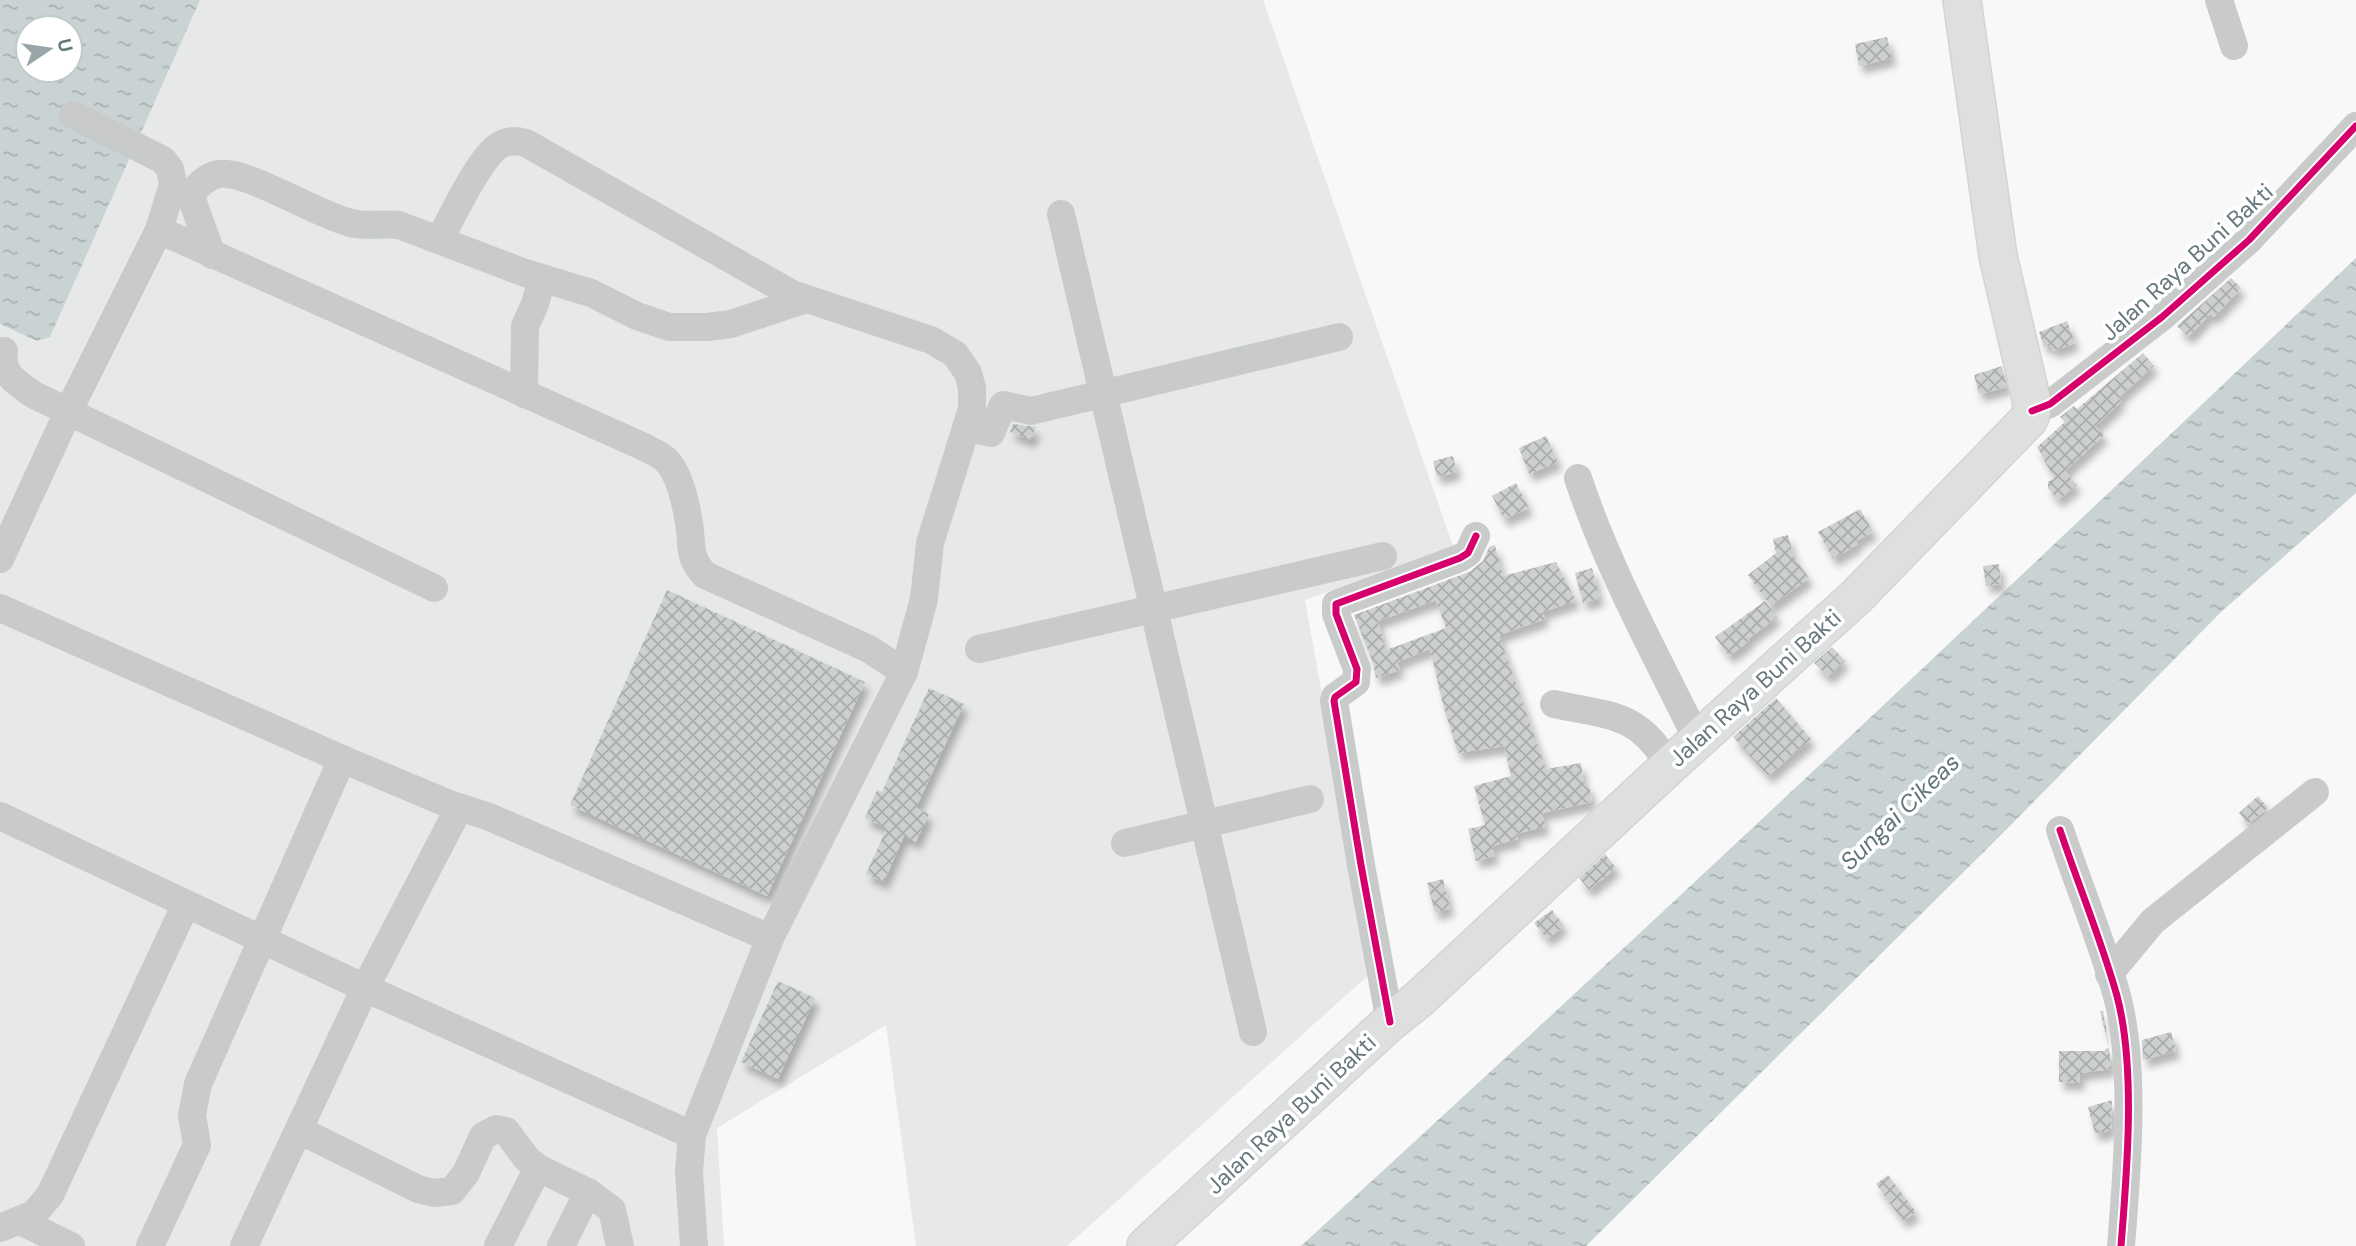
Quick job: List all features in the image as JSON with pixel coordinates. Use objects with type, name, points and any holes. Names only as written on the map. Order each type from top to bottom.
[{"type":"main road","points":[[1962,0],[1998,256],[2032,411]]},
{"type":"main road","name":"Jalan Raya Buni Bakti","points":[[1146,1246],[1390,1022],[1419,999],[1669,765],[1855,598],[2023,426],[2032,411]]},
{"type":"street","points":[[2219,0],[2234,46]]},
{"type":"street","points":[[0,559],[68,412],[159,230],[173,184],[170,169],[163,160],[73,115]]},
{"type":"street","name":"Jalan Raya Buni Bakti","points":[[2032,411],[2050,404],[2162,317],[2249,240],[2356,126]]},
{"type":"street","points":[[439,239],[484,162],[498,145],[514,140],[526,143],[792,294],[931,340],[955,354],[968,373],[972,387],[972,409],[930,543],[924,599],[904,673],[770,939],[692,1135],[689,1172],[694,1246]]},
{"type":"street","points":[[212,255],[190,194],[206,179],[221,174],[243,177],[316,211],[353,224],[399,225],[542,278],[591,293],[637,316],[669,327],[731,324],[806,299]]},
{"type":"street","points":[[1061,214],[1253,1032]]},
{"type":"street","points":[[159,230],[642,446],[666,460],[678,481],[689,523],[690,551],[695,564],[705,575],[869,649],[904,673]]},
{"type":"street","points":[[524,394],[525,326],[542,278]]},
{"type":"street","points":[[966,427],[990,433],[1003,405],[1031,411],[1339,337]]},
{"type":"street","points":[[4,351],[2,364],[9,374],[34,395],[434,588]]},
{"type":"street","points":[[1578,478],[1590,512],[1644,631],[1698,741]]},
{"type":"street","points":[[1390,1022],[1334,701],[1335,697],[1356,682],[1357,678],[1357,669],[1336,614],[1336,604],[1460,558],[1468,553],[1476,536]]},
{"type":"street","points":[[979,649],[1383,556]]},
{"type":"street","points":[[0,608],[342,759],[487,817],[770,939]]},
{"type":"street","points":[[1555,704],[1628,721],[1641,729],[1659,748],[1669,765]]},
{"type":"street","points":[[150,1246],[197,1145],[192,1115],[198,1084],[342,759]]},
{"type":"street","points":[[2109,974],[2153,921],[2315,792]]},
{"type":"street","points":[[1125,843],[1310,799]]},
{"type":"street","points":[[244,1246],[366,988],[459,808]]},
{"type":"street","points":[[0,816],[366,988],[692,1135]]},
{"type":"street","points":[[2060,830],[2117,997],[2124,1035],[2127,1084],[2126,1190],[2121,1246]]},
{"type":"street","points":[[10,1225],[34,1214],[50,1195],[186,904]]},
{"type":"street","points":[[299,1130],[418,1189],[434,1193],[452,1191],[466,1173],[483,1136],[496,1129],[506,1131],[538,1168],[588,1192],[611,1210],[618,1243]]},
{"type":"street","points":[[498,1246],[538,1168]]},
{"type":"street","points":[[561,1246],[588,1192]]},
{"type":"street","points":[[10,1225],[71,1246]]},
{"type":"shaded area","points":[[0,0],[1263,0],[1453,546],[1305,600],[1372,972],[1067,1246],[916,1246],[886,1025],[717,1128],[724,1246],[0,1246]]},
{"type":"water","points":[[0,0],[200,0],[50,337],[37,341],[0,324]]},
{"type":"water","name":"Sungai Cikeas","points":[[2356,258],[2356,493],[2221,612],[1999,837],[1586,1246],[1301,1246],[1831,755]]},
{"type":"building","points":[[1887,37],[1892,58],[1859,66],[1855,44]]},
{"type":"building","points":[[2231,278],[2241,288],[2214,317],[2210,314],[2188,337],[2177,326]]},
{"type":"building","points":[[2067,321],[2075,343],[2053,351],[2051,345],[2044,347],[2039,332]]},
{"type":"building","points":[[2143,353],[2154,366],[2118,398],[2121,402],[2095,426],[2104,435],[2065,471],[2077,485],[2058,500],[2048,488],[2048,482],[2054,478],[2037,447],[2065,422],[2060,417],[2074,406],[2077,409]]},
{"type":"building","points":[[2002,366],[2007,387],[1979,394],[1974,375]]},
{"type":"building","points":[[1013,424],[1036,427],[1031,440],[1010,432]]},
{"type":"building","points":[[1546,436],[1558,462],[1529,474],[1519,448]]},
{"type":"building","points":[[1453,456],[1457,472],[1437,477],[1433,461]]},
{"type":"building","points":[[1516,483],[1529,508],[1504,519],[1492,496]]},
{"type":"building","points":[[1860,509],[1873,532],[1833,559],[1818,532]]},
{"type":"building","points":[[1788,535],[1794,557],[1809,578],[1771,606],[1748,575],[1776,553],[1773,539]]},
{"type":"building","points":[[1495,545],[1503,576],[1556,562],[1576,601],[1542,612],[1545,619],[1499,635],[1546,769],[1581,763],[1584,786],[1589,785],[1592,802],[1542,813],[1545,827],[1514,834],[1518,839],[1492,846],[1495,856],[1476,861],[1468,829],[1485,825],[1474,786],[1511,776],[1504,746],[1458,753],[1430,649],[1397,662],[1400,670],[1376,678],[1373,663],[1354,615],[1469,572],[1483,561],[1489,547]],"holes":[[[1436,600],[1446,628],[1386,650],[1378,621]]]},
{"type":"building","points":[[1999,564],[2001,584],[1986,586],[1983,566]]},
{"type":"building","points":[[1592,568],[1600,598],[1583,603],[1575,573]]},
{"type":"building","points":[[667,590],[865,682],[767,896],[570,805]]},
{"type":"building","points":[[1765,601],[1777,617],[1729,656],[1715,637]]},
{"type":"building","points":[[1832,647],[1845,661],[1828,677],[1814,663]]},
{"type":"building","points":[[929,688],[964,704],[916,808],[929,814],[916,842],[904,836],[884,882],[866,874],[887,828],[865,818],[877,790],[882,792]]},
{"type":"building","points":[[1776,698],[1811,739],[1768,776],[1733,737]]},
{"type":"building","points":[[2258,796],[2268,808],[2248,824],[2239,813]]},
{"type":"building","points":[[1605,854],[1616,868],[1589,890],[1579,878]]},
{"type":"building","points":[[1443,879],[1450,908],[1435,913],[1427,883]]},
{"type":"building","points":[[1552,910],[1564,926],[1547,939],[1534,923]]},
{"type":"building","points":[[778,981],[815,998],[778,1079],[741,1062]]},
{"type":"building","points":[[2100,1011],[2103,1011],[2109,1047]]},
{"type":"building","points":[[2171,1032],[2176,1051],[2143,1060],[2142,1040]]},
{"type":"building","points":[[2109,1048],[2111,1069],[2080,1073],[2080,1083],[2059,1082],[2059,1051],[2105,1051]]},
{"type":"building","points":[[2112,1100],[2111,1130],[2095,1134],[2088,1107]]},
{"type":"building","points":[[1888,1175],[1916,1212],[1903,1221],[1876,1184]]},
{"type":"cycle path","points":[[2032,411],[2050,404],[2162,317],[2249,240],[2356,126]]},
{"type":"cycle path","points":[[1390,1022],[1334,701],[1335,697],[1356,682],[1357,669],[1336,614],[1336,604],[1460,558],[1468,553],[1476,536]]},
{"type":"cycle path","points":[[2060,830],[2104,955],[2123,1024],[2128,1120],[2121,1246]]}]
